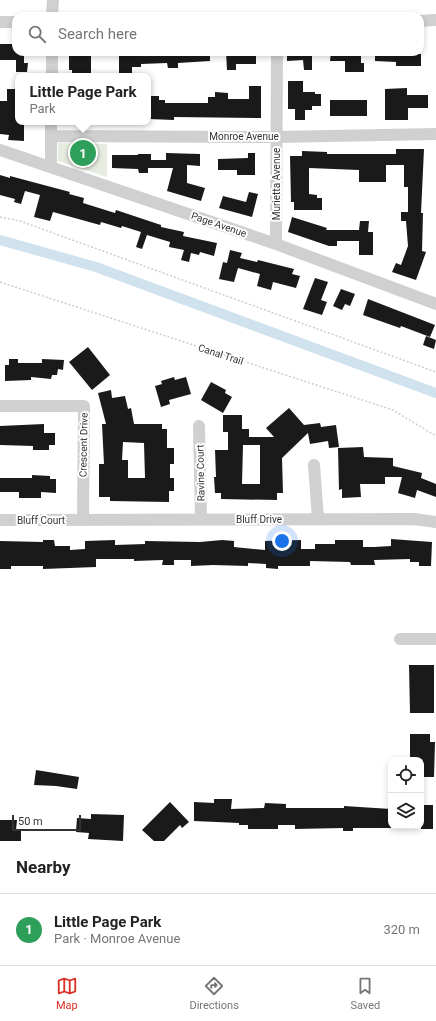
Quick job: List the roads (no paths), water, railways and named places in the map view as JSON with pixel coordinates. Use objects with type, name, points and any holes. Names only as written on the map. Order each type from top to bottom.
[{"type":"street","points":[[52,12],[53,0]]},
{"type":"street","points":[[424,21],[436,20]]},
{"type":"street","points":[[0,22],[12,22]]},
{"type":"street","points":[[52,56],[52,73]]},
{"type":"street","name":"Murietta Avenue","points":[[276,244],[277,56]]},
{"type":"street","points":[[51,125],[51,167]]},
{"type":"street","name":"Monroe Avenue","points":[[51,136],[276,137],[436,134]]},
{"type":"street","name":"Page Avenue","points":[[0,150],[276,244],[436,304]]},
{"type":"street","name":"Crescent Drive","points":[[0,406],[84,406],[83,520]]},
{"type":"street","name":"Ravine Court","points":[[199,426],[200,519]]},
{"type":"street","points":[[314,465],[318,519]]},
{"type":"street","name":"Bluff Drive","points":[[83,520],[414,519],[436,522]]},
{"type":"street","name":"Bluff Court","points":[[0,520],[83,520]]},
{"type":"street","points":[[400,639],[436,639]]},
{"type":"waterway","points":[[0,240],[96,267],[436,393]]},
{"type":"place","name":"Little Page Park","points":[[83,153]]}]
